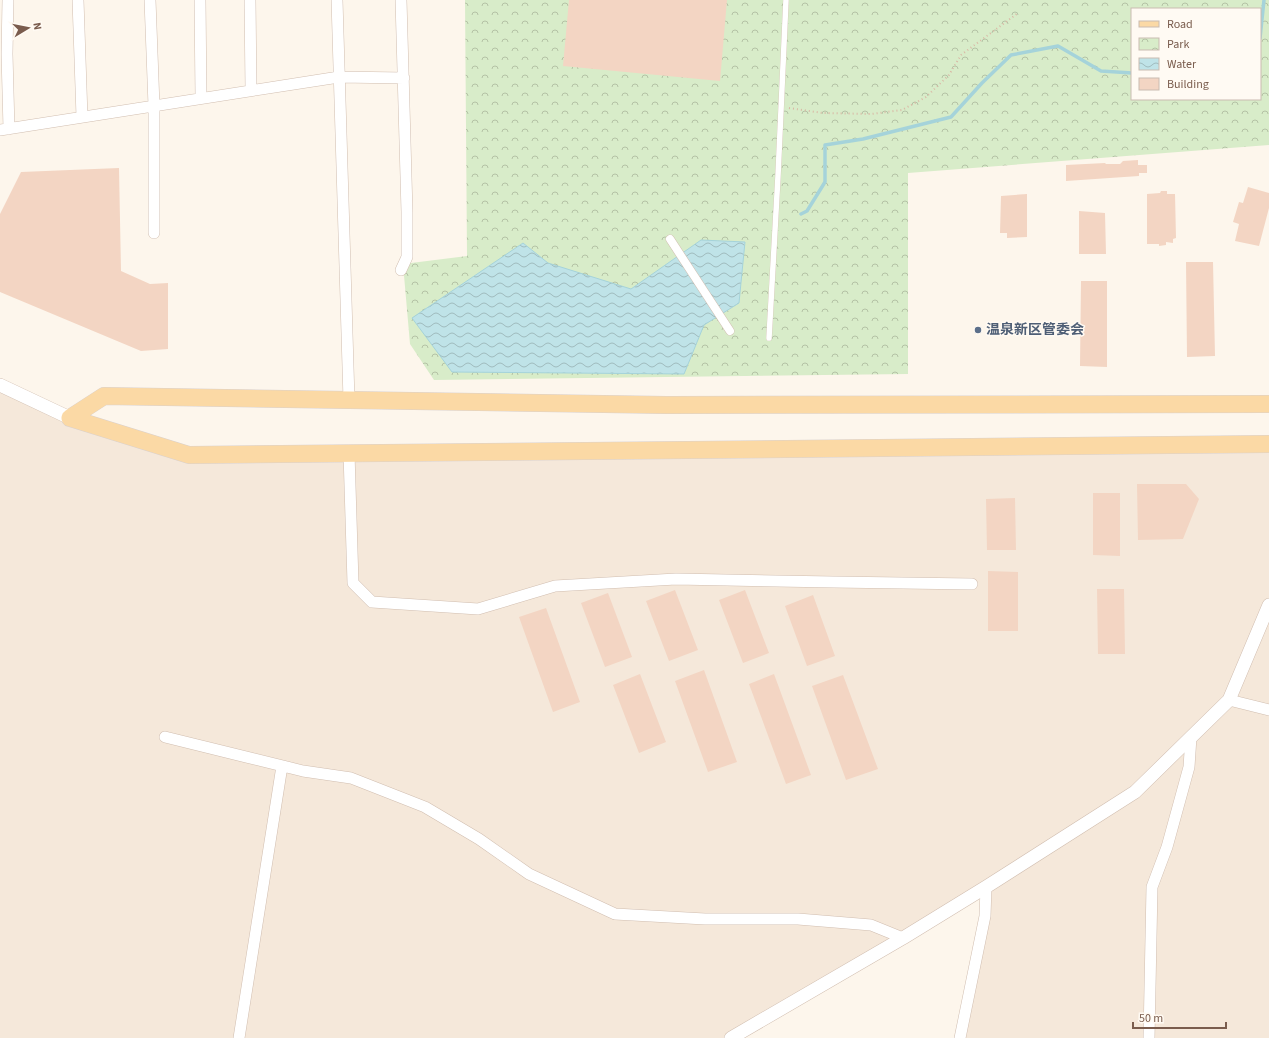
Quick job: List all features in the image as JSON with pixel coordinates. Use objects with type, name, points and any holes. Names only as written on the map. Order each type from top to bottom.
[{"type":"main road","points":[[70,418],[104,396],[667,404],[1269,404]]},
{"type":"main road","points":[[70,418],[189,455],[1269,444]]},
{"type":"street","points":[[8,0],[5,129],[339,77],[404,78]]},
{"type":"street","points":[[78,0],[82,117]]},
{"type":"street","points":[[150,0],[154,106],[154,233]]},
{"type":"street","points":[[200,0],[201,98]]},
{"type":"street","points":[[250,0],[251,90]]},
{"type":"street","points":[[337,0],[349,400]]},
{"type":"street","points":[[401,0],[407,246],[407,257],[401,270]]},
{"type":"street","points":[[670,239],[730,331]]},
{"type":"street","points":[[0,385],[70,418]]},
{"type":"street","points":[[349,454],[353,583],[372,602],[478,609],[555,586],[676,579],[972,584]]},
{"type":"street","points":[[731,1038],[903,938],[1135,792],[1229,700],[1269,605]]},
{"type":"street","points":[[1229,700],[1269,710]]},
{"type":"street","points":[[165,736],[303,771],[351,778],[425,807],[479,839],[529,874],[615,914],[705,918],[798,919],[871,925],[903,938]]},
{"type":"street","points":[[1149,1038],[1152,887],[1167,847],[1189,767],[1191,737]]},
{"type":"street","points":[[239,1038],[282,766]]},
{"type":"street","points":[[960,1038],[985,916],[986,887]]},
{"type":"lane","points":[[769,338],[782,107],[786,0]]},
{"type":"path","points":[[782,107],[823,113],[871,114],[902,110],[926,97],[949,75],[961,55],[1018,13]]},
{"type":"shaded area","points":[[0,385],[189,455],[1269,444],[1269,1038],[960,1038],[986,888],[731,1038],[0,1038]]},
{"type":"green space","points":[[465,0],[1269,0],[1269,145],[908,173],[908,374],[434,380],[410,344],[403,264],[467,256]]},
{"type":"water","points":[[701,240],[745,242],[739,303],[704,325],[684,374],[452,372],[412,318],[523,243],[548,263],[631,289]]},
{"type":"building","points":[[569,0],[727,0],[720,81],[563,66]]},
{"type":"building","points":[[1138,160],[1138,165],[1147,165],[1147,173],[1139,173],[1139,176],[1066,181],[1066,165],[1105,163],[1120,164],[1123,161]]},
{"type":"building","points":[[119,168],[121,271],[150,284],[168,283],[168,349],[141,351],[0,292],[0,214],[21,172]]},
{"type":"building","points":[[1248,187],[1269,193],[1269,208],[1259,246],[1235,241],[1239,224],[1233,222],[1239,202],[1243,203]]},
{"type":"building","points":[[1161,191],[1167,191],[1167,194],[1175,194],[1176,238],[1173,239],[1173,243],[1166,242],[1166,245],[1159,246],[1159,244],[1147,244],[1147,194],[1160,193]]},
{"type":"building","points":[[1027,194],[1027,237],[1007,238],[1007,233],[1000,233],[1001,196]]},
{"type":"building","points":[[1079,211],[1105,213],[1106,254],[1079,254]]},
{"type":"building","points":[[1186,262],[1213,262],[1215,356],[1187,357]]},
{"type":"building","points":[[1081,281],[1107,281],[1107,367],[1080,366]]},
{"type":"building","points":[[1137,484],[1186,484],[1199,499],[1183,539],[1138,540]]},
{"type":"building","points":[[1093,493],[1120,493],[1120,556],[1093,555]]},
{"type":"building","points":[[1015,498],[1016,550],[987,550],[986,499]]},
{"type":"building","points":[[988,571],[1018,572],[1018,631],[988,631]]},
{"type":"building","points":[[1097,589],[1124,589],[1125,654],[1098,654]]},
{"type":"building","points":[[675,590],[698,650],[669,661],[646,601]]},
{"type":"building","points":[[745,590],[769,653],[743,663],[719,600]]},
{"type":"building","points":[[608,593],[632,657],[605,667],[581,603]]},
{"type":"building","points":[[813,595],[835,656],[807,666],[785,606]]},
{"type":"building","points":[[546,608],[580,702],[553,712],[519,617]]},
{"type":"building","points":[[704,670],[737,762],[708,772],[675,681]]},
{"type":"building","points":[[640,674],[666,742],[639,753],[613,685]]},
{"type":"building","points":[[774,674],[811,775],[786,784],[749,684]]},
{"type":"building","points":[[843,675],[878,769],[846,780],[812,686]]},
{"type":"waterway","points":[[1261,28],[1264,0]]},
{"type":"waterway","points":[[801,214],[807,211],[825,182],[825,145],[863,139],[951,117],[982,83],[1011,55],[1058,46],[1101,71],[1131,73]]},
{"type":"place","name":"温泉新区管委会","points":[[978,330]]}]
